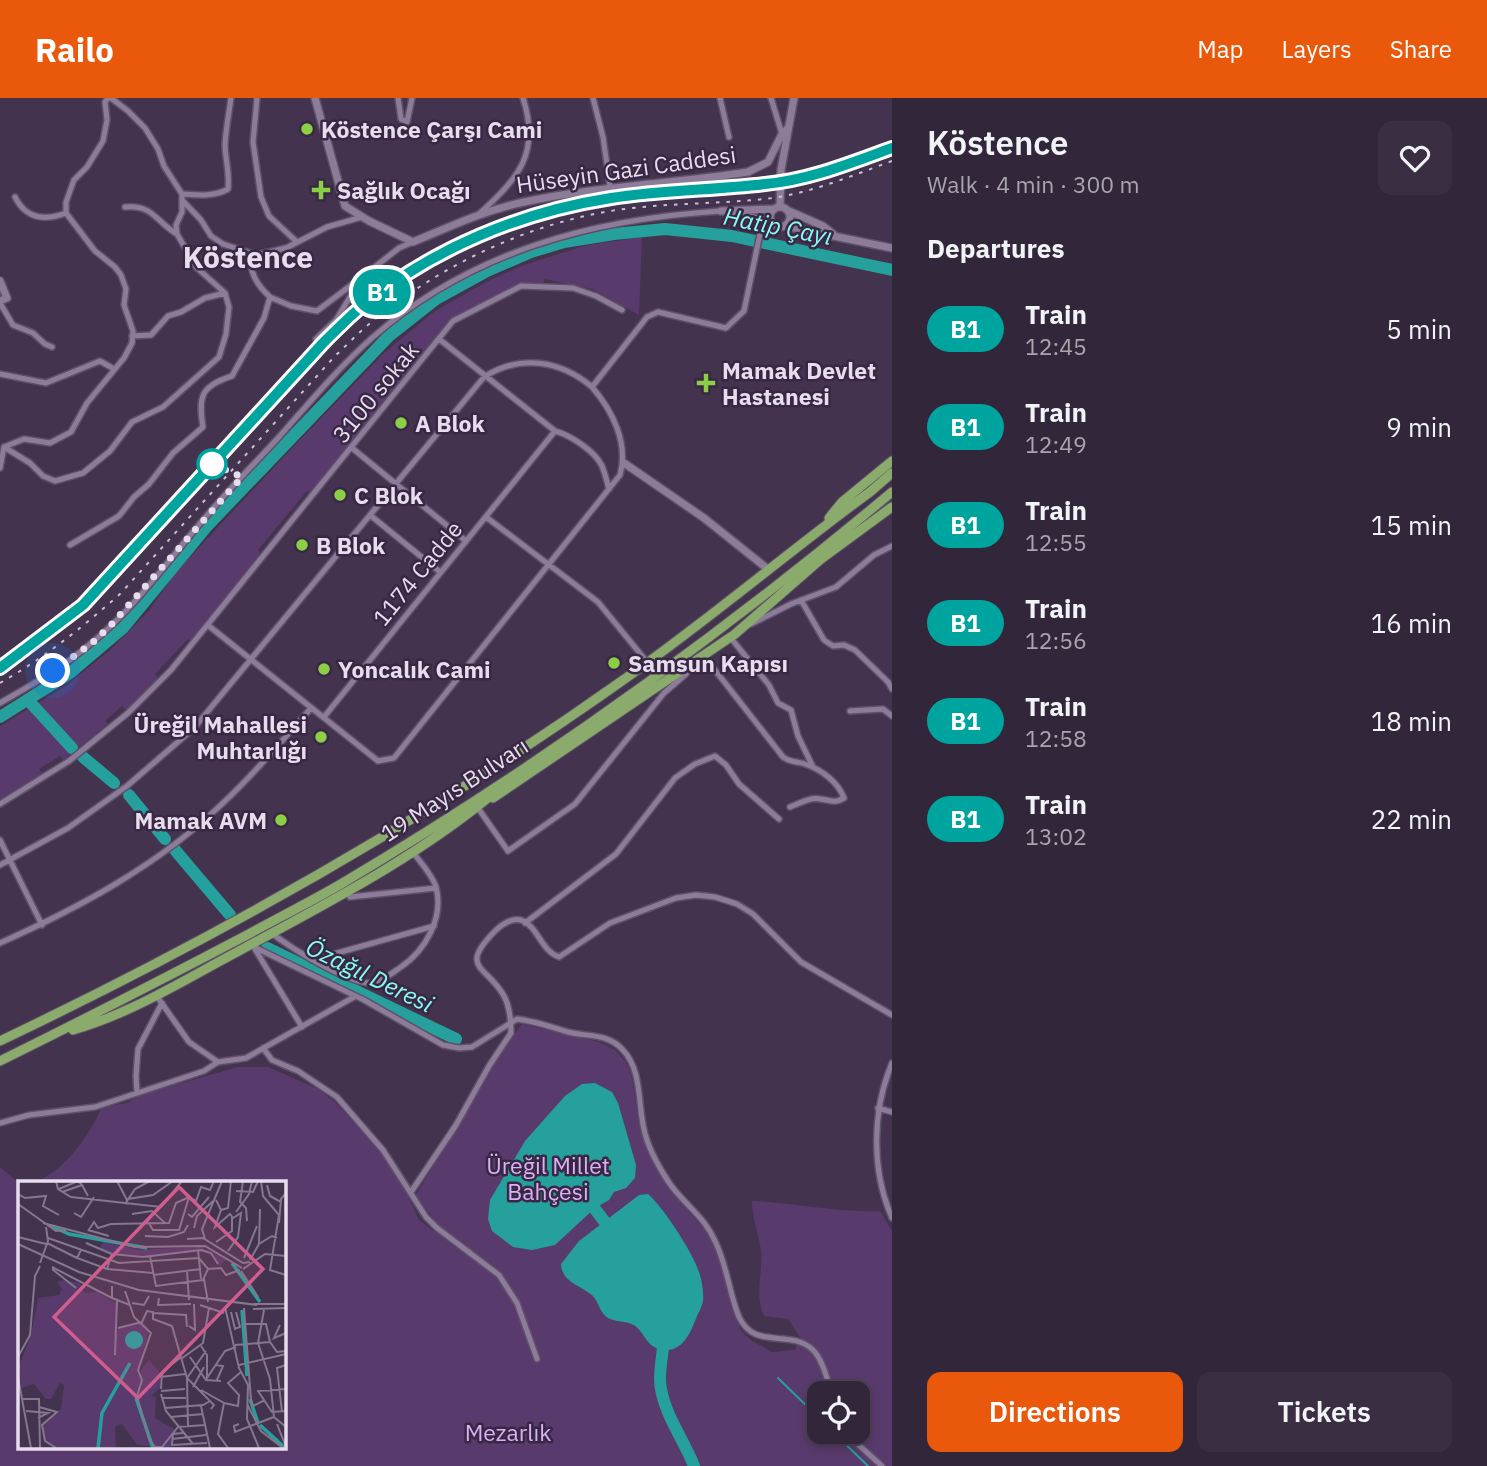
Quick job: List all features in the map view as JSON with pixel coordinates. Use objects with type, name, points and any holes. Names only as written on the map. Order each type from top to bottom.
[{"type":"highway","points":[[822,527],[842,502],[892,461]]},
{"type":"highway","name":"19 Mayıs Bulvarı","points":[[0,1041],[206,938],[325,872],[464,787],[648,662],[892,473]]},
{"type":"highway","name":"19 Mayıs Bulvarı","points":[[0,1061],[136,994],[340,885],[595,721],[759,601],[892,492]]},
{"type":"highway","points":[[51,1036],[159,999],[220,961],[338,897],[412,851],[538,770],[704,656],[739,630],[821,559],[890,510]]},
{"type":"highway","points":[[475,810],[526,766]]},
{"type":"highway","points":[[220,961],[228,945]]},
{"type":"street","points":[[5,447],[23,439],[50,443],[71,432],[87,403],[124,358],[132,343],[124,305],[126,289],[121,275],[95,251],[66,213],[66,202],[74,180],[87,167],[103,141],[107,120],[105,102],[110,98],[145,128],[182,197],[211,236],[223,244],[256,255],[286,248],[327,227],[362,217]]},
{"type":"street","points":[[182,197],[220,194],[228,189],[230,177],[225,143],[231,98]]},
{"type":"street","points":[[257,98],[253,142],[261,197],[269,216],[297,242]]},
{"type":"street","points":[[315,98],[345,206],[413,242]]},
{"type":"street","points":[[398,98],[401,119],[407,122],[412,98]]},
{"type":"street","points":[[479,214],[513,180],[524,161],[530,137],[523,98]]},
{"type":"street","points":[[593,98],[603,137],[610,186]]},
{"type":"street","points":[[720,98],[729,137]]},
{"type":"street","points":[[771,98],[785,131]]},
{"type":"street","points":[[772,222],[771,214],[777,208],[785,131],[794,98]]},
{"type":"street","name":"Hüseyin Gazi Caddesi","points":[[413,242],[479,214],[522,202],[610,186],[748,172],[768,162],[785,131]]},
{"type":"street","points":[[15,197],[20,207],[33,216],[58,216],[66,213]]},
{"type":"street","points":[[5,447],[30,463],[43,477],[55,481],[83,473],[110,451],[132,422],[163,407],[219,357],[226,334],[229,307],[225,293],[197,268],[177,234],[176,225],[182,212],[182,197]]},
{"type":"street","points":[[125,207],[137,206],[150,212],[161,219],[167,229],[177,234]]},
{"type":"street","points":[[0,703],[72,659],[111,625],[342,367],[374,336],[455,279],[544,241],[586,229],[674,214],[777,208],[823,226],[833,234]]},
{"type":"street","points":[[721,211],[772,222],[779,226],[833,234],[892,248]]},
{"type":"street","points":[[785,226],[790,218],[789,211]]},
{"type":"street","points":[[592,387],[647,317],[658,312],[726,328],[744,312],[761,229],[772,222]]},
{"type":"street","points":[[250,254],[250,268],[258,285],[270,297],[291,306],[317,312],[400,248],[413,242]]},
{"type":"street","points":[[316,339],[336,320],[362,277]]},
{"type":"street","points":[[0,281],[7,298],[0,302],[13,325],[33,333],[52,347]]},
{"type":"street","name":"3100 sokak","points":[[0,804],[69,761],[128,713],[172,670],[453,321],[521,286],[573,288],[596,296],[622,310]]},
{"type":"street","points":[[132,336],[151,335],[168,316],[205,298],[225,293]]},
{"type":"street","points":[[70,545],[119,516],[173,453],[203,427],[200,406],[203,392],[216,381],[232,376],[264,318],[270,297]]},
{"type":"street","points":[[439,339],[555,431],[562,433],[597,459],[609,489]]},
{"type":"street","points":[[0,374],[46,383],[100,361],[114,369]]},
{"type":"street","points":[[0,865],[68,828],[127,786],[194,728],[251,662],[484,377],[525,362],[545,363],[563,367],[579,376],[605,402],[619,436],[624,463],[620,475],[394,758],[378,761],[251,662],[209,626]]},
{"type":"street","name":"1174 Cadde","points":[[324,717],[555,431]]},
{"type":"street","points":[[0,468],[5,447]]},
{"type":"street","points":[[352,448],[466,541]]},
{"type":"street","points":[[624,463],[704,518],[769,570]]},
{"type":"street","points":[[370,516],[440,572]]},
{"type":"street","points":[[486,517],[598,602],[648,662]]},
{"type":"street","points":[[739,630],[801,600],[836,587],[874,555],[892,546]]},
{"type":"street","points":[[801,600],[824,640],[833,646],[844,645],[855,650],[892,688]]},
{"type":"street","points":[[730,637],[769,685],[778,703],[790,710],[798,736],[814,769]]},
{"type":"street","points":[[704,656],[783,757],[791,763],[804,764],[835,781],[844,798],[832,802],[807,800],[790,807]]},
{"type":"street","points":[[475,810],[508,851],[575,804],[664,693],[686,674]]},
{"type":"street","points":[[0,943],[42,925],[103,892],[178,841],[231,796],[311,708]]},
{"type":"street","points":[[850,711],[883,709],[892,716]]},
{"type":"street","points":[[525,923],[615,853],[676,778],[695,764],[715,756],[726,765],[739,784],[779,819]]},
{"type":"street","points":[[0,840],[42,925]]},
{"type":"street","points":[[271,933],[312,960],[369,983],[379,981],[411,961],[434,926],[438,905],[436,888],[429,873],[412,851]]},
{"type":"street","points":[[350,897],[436,888]]},
{"type":"street","points":[[411,1192],[509,1038],[511,1022],[505,998],[482,972],[478,954],[483,943],[500,926],[513,920],[525,923],[551,955],[559,957],[610,923],[664,902],[696,895],[715,897],[737,904],[753,914],[801,962],[892,1015]]},
{"type":"street","points":[[312,960],[434,926]]},
{"type":"street","points":[[253,945],[443,1045],[472,1047],[517,1019],[606,1038],[623,1050],[634,1069],[647,1141],[677,1193],[695,1211],[715,1240],[740,1317],[750,1332],[760,1337],[793,1340],[810,1347],[819,1359],[827,1381]]},
{"type":"street","points":[[253,945],[302,1027]]},
{"type":"street","points":[[0,1123],[29,1115],[95,1107],[204,1071],[218,1062],[246,1058],[354,996]]},
{"type":"street","points":[[159,999],[189,1042],[218,1062]]},
{"type":"street","points":[[137,1093],[138,1049],[159,999]]},
{"type":"street","points":[[263,1048],[272,1060],[298,1071],[337,1097],[383,1150],[426,1217],[499,1275],[507,1285],[527,1329],[537,1359]]},
{"type":"street","points":[[892,1062],[878,1108],[877,1154],[884,1199],[892,1218]]},
{"type":"street","points":[[878,1108],[892,1112]]},
{"type":"street","points":[[858,1444],[882,1466]]},
{"type":"green space","points":[[642,237],[639,315],[592,289],[545,279],[543,283],[520,283],[452,320],[311,494],[307,491],[258,550],[260,554],[192,642],[188,639],[155,674],[158,678],[126,710],[122,706],[105,721],[108,724],[63,760],[60,756],[39,769],[43,774],[0,799],[0,726],[66,686],[111,649],[147,613],[176,572],[384,353],[435,311],[492,279],[524,265],[587,245]]},
{"type":"green space","points":[[522,1024],[599,1042],[615,1050],[626,1062],[632,1077],[639,1125],[650,1155],[669,1189],[711,1237],[720,1260],[730,1304],[741,1331],[751,1340],[772,1352],[795,1350],[800,1337],[788,1319],[764,1316],[761,1308],[761,1251],[752,1201],[848,1211],[880,1211],[892,1231],[892,1466],[0,1466],[0,1167],[18,1182],[18,1448],[285,1448],[285,1181],[36,1181],[56,1170],[75,1151],[91,1129],[102,1107],[127,1103],[140,1095],[238,1067],[268,1067],[318,1089],[336,1103],[384,1155],[400,1178],[419,1220],[497,1277],[514,1294],[492,1265],[440,1226],[416,1195],[497,1059]]},
{"type":"shaded area","points":[[595,1083],[612,1092],[618,1103],[636,1165],[635,1178],[626,1188],[614,1192],[609,1200],[595,1208],[555,1245],[532,1250],[513,1247],[492,1231],[488,1219],[490,1200],[525,1141],[565,1096],[582,1084]]},
{"type":"shaded area","points":[[648,1194],[670,1220],[685,1244],[697,1266],[702,1284],[703,1301],[691,1330],[678,1347],[665,1350],[650,1344],[634,1325],[608,1318],[593,1296],[565,1275],[561,1264],[579,1241],[639,1195]]},
{"type":"waterway","name":"Hatip Çayı","points":[[0,717],[70,673],[123,628],[208,525],[389,336],[436,299],[487,271],[531,252],[564,242],[665,229],[732,236],[892,270]]},
{"type":"waterway","name":"Özağıl Deresi","points":[[28,700],[72,748]]},
{"type":"waterway","name":"Özağıl Deresi","points":[[83,757],[114,783]]},
{"type":"waterway","name":"Özağıl Deresi","points":[[129,795],[165,839]]},
{"type":"waterway","name":"Özağıl Deresi","points":[[175,850],[230,915]]},
{"type":"waterway","name":"Özağıl Deresi","points":[[267,948],[456,1039]]},
{"type":"waterway","name":"Özağıl Deresi","points":[[585,1196],[614,1234]]},
{"type":"waterway","name":"Özağıl Deresi","points":[[663,1334],[661,1389],[667,1409],[694,1466]]},
{"type":"waterway","points":[[778,1378],[807,1406]]},
{"type":"waterway","points":[[845,1444],[868,1466]]},
{"type":"railway","points":[[0,668],[83,605],[323,343],[361,307],[412,270],[495,228],[555,209],[630,196],[781,183],[830,170],[892,148]]},
{"type":"railway","points":[[0,683],[63,641],[121,593],[335,356],[359,333],[401,300],[458,264],[520,236],[584,216],[635,208],[781,197],[830,184],[892,161]]},
{"type":"train","name":"B1","points":[[0,668],[83,605],[323,343],[361,307],[415,269],[483,233],[535,214],[615,197],[791,180],[832,170],[892,148]]},
{"type":"place","name":"Köstence Çarşı Cami","points":[[307,129]]},
{"type":"place","name":"Sağlık Ocağı","points":[[321,190]]},
{"type":"place","name":"Mamak Devlet Hastanesi","points":[[706,383]]},
{"type":"place","name":"A Blok","points":[[401,423]]},
{"type":"place","name":"C Blok","points":[[340,495]]},
{"type":"place","name":"B Blok","points":[[302,545]]},
{"type":"place","name":"Samsun Kapısı","points":[[614,663]]},
{"type":"place","name":"Yoncalık Cami","points":[[324,669]]},
{"type":"place","name":"Üreğil Mahallesi Muhtarlığı","points":[[321,737]]},
{"type":"place","name":"Mamak AVM","points":[[281,820]]},
{"type":"district","name":"Köstence","points":[[248,256]]},
{"type":"route","points":[[53,671],[91,644],[135,601],[242,477],[212,464]]},
{"type":"park label","name":"Üreğil Millet Bahçesi","points":[[548,1178]]},
{"type":"park label","name":"Mezarlık","points":[[508,1432]]}]
